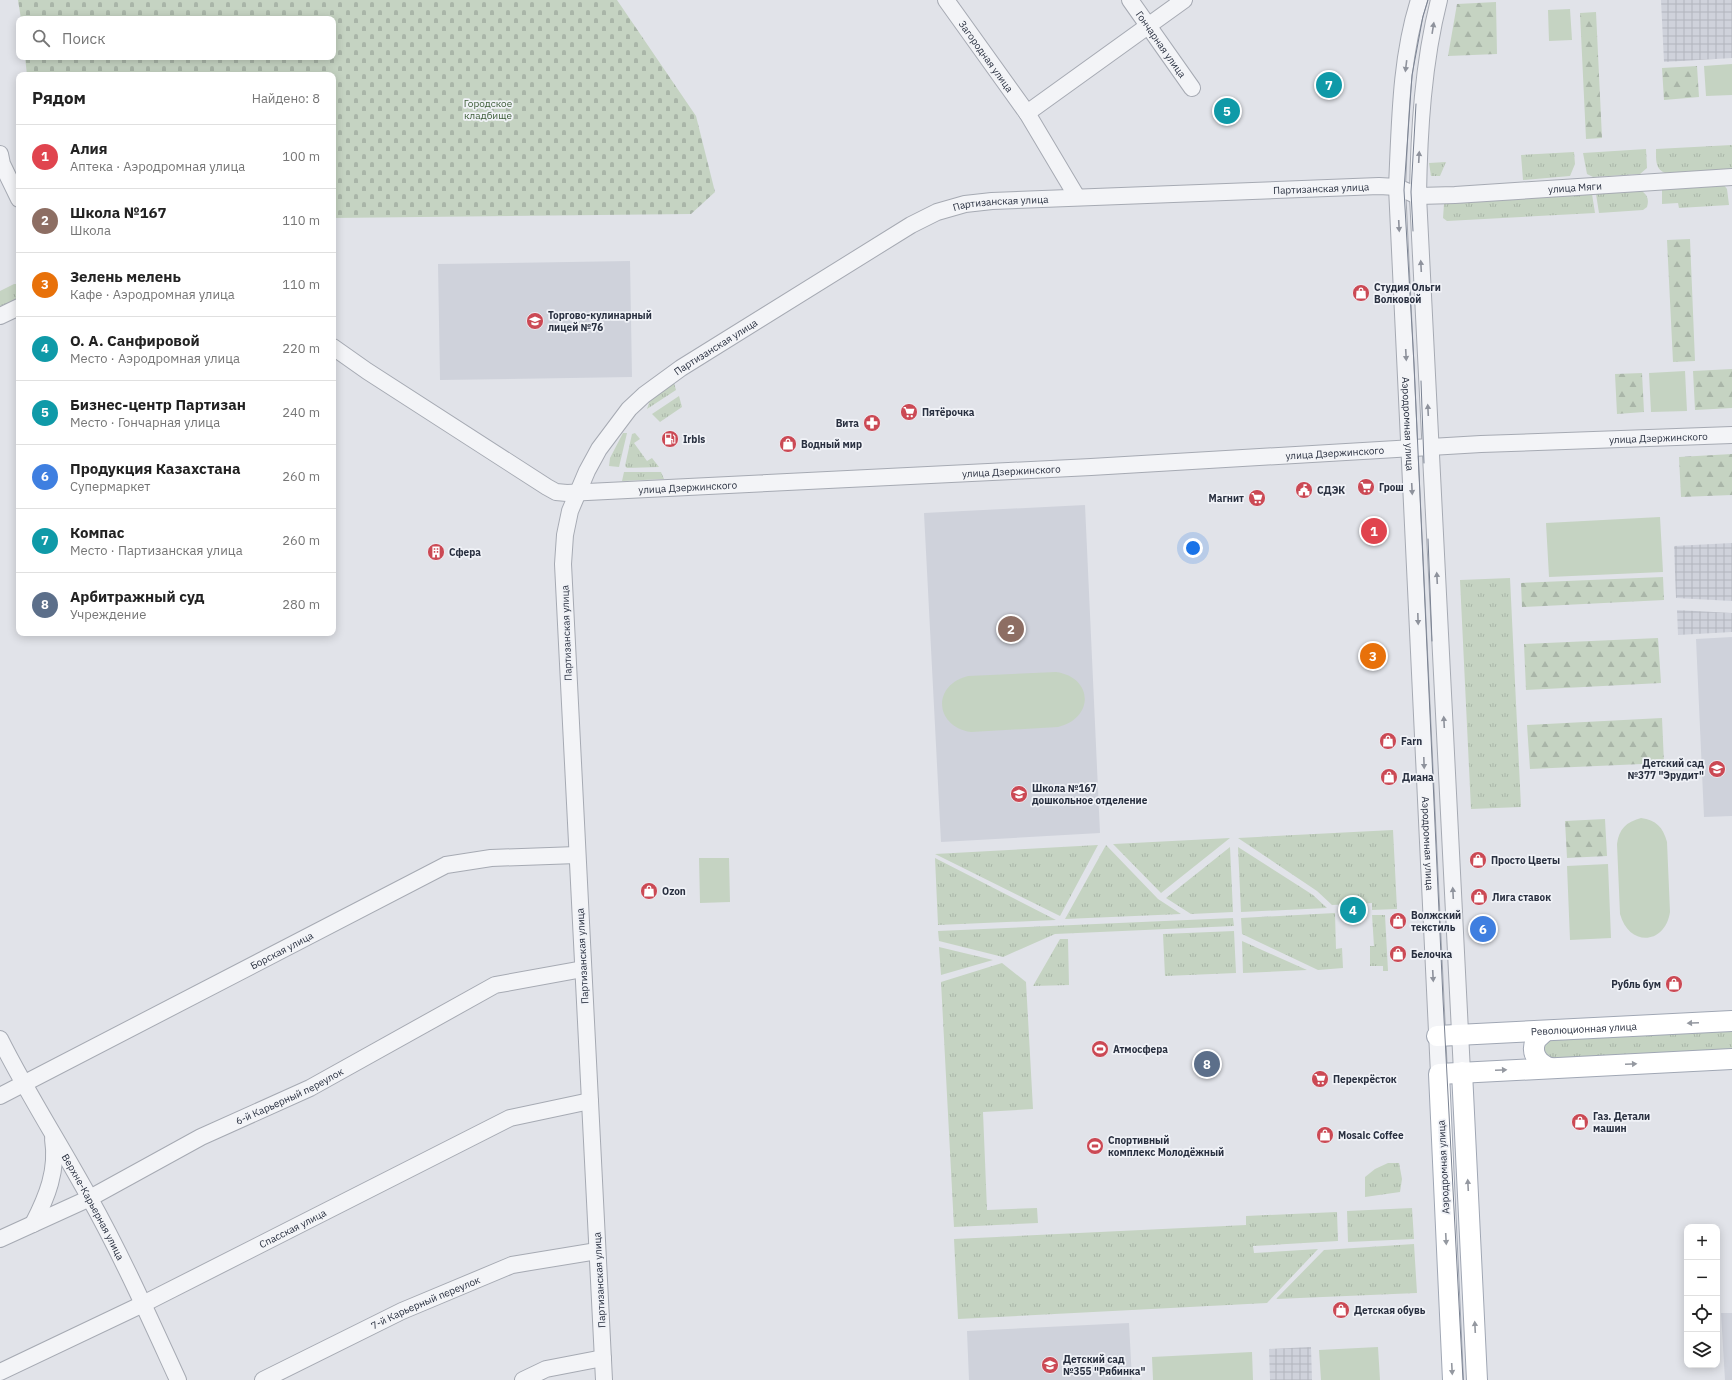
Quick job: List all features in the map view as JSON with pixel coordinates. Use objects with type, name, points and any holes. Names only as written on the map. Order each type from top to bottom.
[{"type":"main road","name":"Революционная улица","points":[[1437,1036],[1732,1021]]},
{"type":"main road","points":[[1545,1031],[1536,1040],[1534,1052],[1537,1062],[1542,1066],[1550,1068]]},
{"type":"main road","points":[[1439,1074],[1732,1059]]},
{"type":"main road","name":"Аэродромная улица","points":[[1462,1072],[1477,1380]]},
{"type":"main road","name":"Аэродромная улица","points":[[1439,1074],[1453,1380]]},
{"type":"street","name":"Загородная улица","points":[[946,0],[1026,113]]},
{"type":"street","name":"Гончарная улица","points":[[1130,0],[1192,88]]},
{"type":"street","points":[[1077,197],[1026,113],[1184,0]]},
{"type":"street","points":[[1397,187],[1406,68],[1419,0]]},
{"type":"street","points":[[1418,196],[1418,159],[1424,86],[1439,0]]},
{"type":"street","points":[[0,154],[2,164],[16,193]]},
{"type":"street","name":"улица Мяги","points":[[1418,196],[1455,195],[1732,177]]},
{"type":"street","name":"Партизанская улица","points":[[604,1380],[563,550],[570,511],[577,493],[587,471],[614,428],[644,395],[681,368],[911,225],[937,212],[965,204],[1077,197],[1397,187],[1418,196]]},
{"type":"street","name":"Аэродромная улица","points":[[1397,187],[1439,1074]]},
{"type":"street","name":"Аэродромная улица","points":[[1418,196],[1462,1072]]},
{"type":"street","points":[[0,316],[16,308]]},
{"type":"street","name":"улица Дзержинского","points":[[336,349],[556,492],[577,493],[1430,449],[1481,444],[1732,435]]},
{"type":"street","name":"Борская улица","points":[[0,1096],[24,1085],[445,866],[491,858],[577,855]]},
{"type":"street","name":"6-й Карьерный переулок","points":[[0,1240],[90,1198],[201,1137],[310,1088],[495,985],[583,969]]},
{"type":"street","name":"Верхне-Карьерная улица","points":[[0,1039],[24,1085],[90,1198],[143,1304],[178,1380]]},
{"type":"street","name":"Спасская улица","points":[[0,1372],[143,1304],[510,1118],[590,1101]]},
{"type":"street","points":[[33,1224],[51,1184],[55,1153],[53,1135]]},
{"type":"street","name":"7-й Карьерный переулок","points":[[263,1380],[402,1311],[512,1265],[597,1251]]},
{"type":"street","points":[[523,1380],[546,1369],[603,1358]]},
{"type":"shaded area","points":[[1661,0],[1732,0],[1732,58],[1664,62]]},
{"type":"shaded area","name":"Торгово-кулинарный лицей №76","points":[[630,261],[632,377],[440,380],[438,264]]},
{"type":"shaded area","points":[[1085,505],[1100,833],[941,842],[924,513]]},
{"type":"shaded area","points":[[1732,543],[1732,601],[1676,598],[1674,546]]},
{"type":"shaded area","points":[[1677,610],[1732,613],[1732,632],[1678,635]]},
{"type":"shaded area","name":"Детский сад №377 \"Эрудит\"","points":[[1732,637],[1732,816],[1704,817],[1696,639]]},
{"type":"shaded area","points":[[1721,1313],[1732,1313],[1732,1380],[1725,1380]]},
{"type":"shaded area","name":"Детский сад №355 \"Рябинка\"","points":[[1129,1323],[1132,1380],[969,1380],[967,1331]]},
{"type":"shaded area","points":[[1311,1347],[1312,1380],[1270,1380],[1269,1349]]},
{"type":"green space","name":"Городское кладбище","points":[[18,0],[617,0],[696,116],[715,192],[691,214],[336,218],[336,72],[27,72],[25,60],[336,60],[336,16],[21,16]]},
{"type":"green space","points":[[1496,2],[1497,54],[1448,56],[1457,4]]},
{"type":"green space","points":[[1570,9],[1572,40],[1549,41],[1548,10]]},
{"type":"green space","points":[[1596,12],[1602,138],[1586,139],[1580,13]]},
{"type":"green space","points":[[1732,64],[1732,95],[1706,96],[1704,66]]},
{"type":"green space","points":[[1697,66],[1699,97],[1664,100],[1662,68]]},
{"type":"green space","points":[[1732,145],[1732,169],[1665,173],[1659,169],[1657,163],[1656,149]]},
{"type":"green space","points":[[1646,149],[1647,168],[1640,174],[1593,177],[1587,174],[1583,153]]},
{"type":"green space","points":[[1574,152],[1575,164],[1570,176],[1523,180],[1521,155]]},
{"type":"green space","points":[[1446,162],[1440,176],[1431,176],[1429,163]]},
{"type":"green space","points":[[1723,184],[1727,189],[1729,205],[1679,208],[1678,203],[1662,204],[1662,188]]},
{"type":"green space","points":[[1642,191],[1647,196],[1648,200],[1647,207],[1643,210],[1599,213],[1596,194]]},
{"type":"green space","points":[[1592,194],[1595,213],[1447,221],[1443,218],[1444,204]]},
{"type":"green space","points":[[1690,239],[1695,361],[1673,362],[1667,240]]},
{"type":"green space","points":[[16,284],[16,300],[0,308],[0,291]]},
{"type":"green space","points":[[1732,369],[1732,408],[1695,410],[1693,371]]},
{"type":"green space","points":[[1685,371],[1687,411],[1651,412],[1649,373]]},
{"type":"green space","points":[[1642,373],[1644,412],[1617,414],[1615,374]]},
{"type":"green space","points":[[674,383],[676,390],[647,409],[650,400]]},
{"type":"green space","points":[[679,396],[682,407],[660,422],[652,414]]},
{"type":"green space","points":[[623,433],[627,433],[619,467],[609,466],[610,458]]},
{"type":"green space","points":[[635,433],[640,439],[634,443],[647,461],[652,458],[659,467],[627,468],[625,466],[632,434]]},
{"type":"green space","points":[[1732,454],[1732,495],[1681,497],[1679,457]]},
{"type":"green space","points":[[624,472],[661,472],[664,479],[622,481]]},
{"type":"green space","points":[[1660,517],[1663,572],[1549,577],[1546,523]]},
{"type":"green space","points":[[1663,577],[1664,600],[1522,607],[1521,583]]},
{"type":"green space","points":[[1510,578],[1521,807],[1471,809],[1460,580]]},
{"type":"green space","points":[[1658,638],[1661,683],[1526,690],[1524,644]]},
{"type":"green space","points":[[1056,672],[1068,675],[1077,681],[1083,689],[1085,698],[1083,707],[1078,715],[1070,722],[1058,727],[971,732],[959,728],[950,722],[944,714],[942,705],[943,696],[948,688],[956,681],[968,676]]},
{"type":"green space","points":[[1662,718],[1664,763],[1530,769],[1527,725]]},
{"type":"green space","points":[[1641,818],[1651,820],[1658,825],[1661,828],[1667,842],[1670,912],[1667,923],[1661,931],[1654,936],[1646,938],[1638,937],[1631,932],[1625,925],[1620,914],[1617,844],[1619,834],[1624,827],[1627,824]]},
{"type":"green space","points":[[1605,819],[1607,856],[1567,858],[1565,821]]},
{"type":"green space","points":[[1393,830],[1397,909],[1372,910],[1372,903],[1332,905],[1317,891],[1238,838]]},
{"type":"green space","points":[[1230,838],[1161,893],[1113,844],[1114,844]]},
{"type":"green space","points":[[1098,845],[1060,916],[935,854]]},
{"type":"green space","points":[[1106,845],[1158,899],[1181,914],[1065,919]]},
{"type":"green space","points":[[1230,847],[1233,912],[1191,914],[1166,898]]},
{"type":"green space","points":[[1238,847],[1313,895],[1327,908],[1241,912]]},
{"type":"green space","points":[[699,858],[729,858],[730,902],[700,903]]},
{"type":"green space","points":[[935,858],[1056,920],[938,925]]},
{"type":"green space","points":[[1608,864],[1611,938],[1570,940],[1567,866]]},
{"type":"green space","points":[[1335,913],[1336,949],[1342,948],[1343,968],[1318,970],[1242,934],[1241,918]]},
{"type":"green space","points":[[1372,915],[1385,915],[1388,971],[1383,971],[1383,966],[1370,966],[1370,946],[1374,946]]},
{"type":"green space","points":[[1233,918],[1234,926],[1055,934],[1003,957],[939,941],[938,931]]},
{"type":"green space","points":[[1234,931],[1236,973],[1165,976],[1163,934]]},
{"type":"green space","points":[[1060,939],[1068,939],[1069,985],[1033,986]]},
{"type":"green space","points":[[1242,941],[1307,970],[1243,973]]},
{"type":"green space","points":[[939,947],[993,960],[941,975]]},
{"type":"green space","points":[[1002,963],[1026,982],[1033,1109],[983,1112],[987,1210],[1037,1208],[1038,1223],[954,1227],[941,982]]},
{"type":"green space","points":[[1732,1031],[1732,1054],[1550,1063],[1543,1052],[1544,1045],[1549,1039]]},
{"type":"green space","points":[[1388,1163],[1399,1163],[1402,1179],[1400,1192],[1365,1197],[1365,1177],[1375,1169]]},
{"type":"green space","points":[[1412,1208],[1414,1239],[1348,1242],[1347,1211]]},
{"type":"green space","points":[[1337,1212],[1338,1241],[1253,1246],[1254,1253],[1318,1249],[1267,1303],[958,1319],[954,1239],[1246,1225],[1246,1216]]},
{"type":"green space","points":[[1414,1244],[1417,1293],[1276,1299],[1324,1250]]},
{"type":"green space","points":[[1378,1347],[1380,1380],[1321,1380],[1319,1350]]},
{"type":"green space","points":[[1252,1352],[1253,1380],[1153,1380],[1152,1357]]},
{"type":"tram line","points":[[1428,0],[1423,16],[1412,75],[1404,190],[1414,364],[1443,999],[1463,1380]]},
{"type":"tram line","points":[[1413,231],[1411,192],[1416,104]]},
{"type":"tram line","points":[[1421,381],[1424,463]]},
{"type":"tram line","points":[[1428,539],[1432,641]]},
{"type":"place","name":"Компас","points":[[1329,85]]},
{"type":"place","name":"Бизнес-центр Партизан","points":[[1227,111]]},
{"type":"place","name":"Студия Ольги Волковой","points":[[1361,293]]},
{"type":"place","name":"Торгово-кулинарный лицей №76","points":[[535,321]]},
{"type":"place","name":"Пятёрочка","points":[[909,412]]},
{"type":"place","name":"Вита","points":[[872,423]]},
{"type":"place","name":"Irbis","points":[[670,439]]},
{"type":"place","name":"Водный мир","points":[[788,444]]},
{"type":"place","name":"Грош","points":[[1366,487]]},
{"type":"place","name":"СДЭК","points":[[1304,490]]},
{"type":"place","name":"Магнит","points":[[1257,498]]},
{"type":"place","name":"Алия","points":[[1374,531]]},
{"type":"place","name":"Сфера","points":[[436,552]]},
{"type":"place","name":"Школа №167","points":[[1011,629]]},
{"type":"place","name":"Зелень мелень","points":[[1373,656]]},
{"type":"place","name":"Farn","points":[[1388,741]]},
{"type":"place","name":"Детский сад №377 \"Эрудит\"","points":[[1717,769]]},
{"type":"place","name":"Диана","points":[[1389,777]]},
{"type":"place","name":"Школа №167 дошкольное отделение","points":[[1019,794]]},
{"type":"place","name":"Просто Цветы","points":[[1478,860]]},
{"type":"place","name":"Ozon","points":[[649,891]]},
{"type":"place","name":"Лига ставок","points":[[1479,897]]},
{"type":"place","name":"О. А. Санфировой","points":[[1353,910]]},
{"type":"place","name":"Волжский текстиль","points":[[1398,921]]},
{"type":"place","name":"Продукция Казахстана","points":[[1483,929]]},
{"type":"place","name":"Белочка","points":[[1398,954]]},
{"type":"place","name":"Рубль бум","points":[[1674,984]]},
{"type":"place","name":"Атмосфера","points":[[1100,1049]]},
{"type":"place","name":"Арбитражный суд","points":[[1207,1064]]},
{"type":"place","name":"Перекрёсток","points":[[1320,1079]]},
{"type":"place","name":"Газ. Детали машин","points":[[1580,1122]]},
{"type":"place","name":"Mosaic Coffee","points":[[1325,1135]]},
{"type":"place","name":"Спортивный комплекс Молодёжный","points":[[1095,1146]]},
{"type":"place","name":"Детская обувь","points":[[1341,1310]]},
{"type":"place","name":"Детский сад №355 \"Рябинка\"","points":[[1050,1365]]}]
